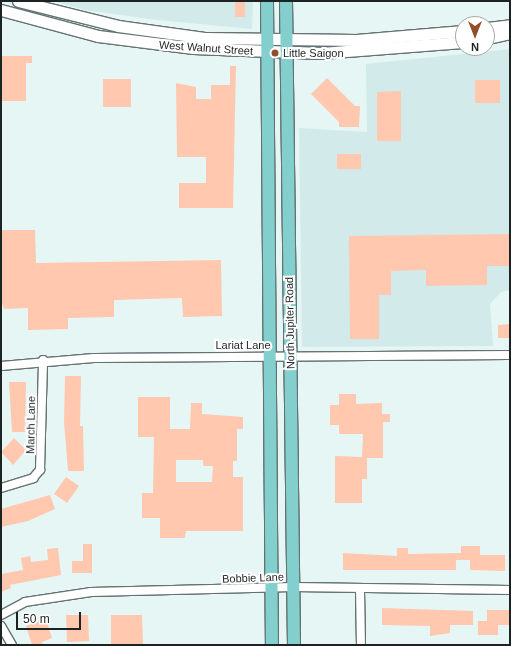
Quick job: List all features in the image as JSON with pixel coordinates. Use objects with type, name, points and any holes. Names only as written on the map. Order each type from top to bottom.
[{"type":"main road","name":"West Walnut Street","points":[[18,1],[65,14],[118,26],[206,38],[286,40],[393,39],[455,32]]},
{"type":"main road","name":"North Jupiter Road","points":[[267,1],[272,645]]},
{"type":"main road","name":"North Jupiter Road","points":[[286,1],[294,645]]},
{"type":"main road","name":"West Walnut Street","points":[[1,10],[67,29],[138,43],[287,52],[433,46],[455,42]]},
{"type":"main road","points":[[35,20],[60,20],[65,14]]},
{"type":"main road","points":[[495,27],[510,24]]},
{"type":"main road","points":[[67,29],[78,25],[104,30],[118,26]]},
{"type":"main road","points":[[495,37],[510,33]]},
{"type":"main road","points":[[495,38],[510,37]]},
{"type":"main road","points":[[269,222],[288,222]]},
{"type":"street","name":"Lariat Lane","points":[[1,366],[43,360],[270,356],[510,355]]},
{"type":"street","name":"March Lane","points":[[1,488],[23,482],[40,470],[43,360]]},
{"type":"street","name":"Bobbie Lane","points":[[1,615],[25,602],[64,594],[271,589],[293,587],[510,590]]},
{"type":"street","points":[[360,588],[361,645]]},
{"type":"street","points":[[1,626],[12,645]]},
{"type":"shaded area","points":[[52,1],[253,1],[252,29],[157,20],[85,10]]},
{"type":"shaded area","points":[[510,49],[510,290],[501,292],[490,304],[493,346],[302,347],[299,128],[367,132],[366,64],[455,55],[455,56],[495,56],[495,51]]},
{"type":"building","points":[[235,1],[245,1],[245,17],[235,17]]},
{"type":"building","points":[[1,56],[32,56],[32,63],[26,63],[26,101],[1,101]]},
{"type":"building","points":[[230,66],[236,66],[233,208],[179,208],[179,183],[206,183],[206,157],[177,157],[176,83],[196,87],[196,99],[211,99],[211,85],[230,85]]},
{"type":"building","points":[[327,78],[355,106],[360,106],[359,127],[339,127],[339,122],[311,94]]},
{"type":"building","points":[[103,79],[131,79],[131,107],[103,107]]},
{"type":"building","points":[[475,80],[500,80],[500,103],[475,103]]},
{"type":"building","points":[[401,91],[401,141],[377,141],[377,92]]},
{"type":"building","points":[[337,154],[361,154],[361,169],[337,169]]},
{"type":"building","points":[[1,230],[35,230],[36,263],[221,260],[222,316],[183,317],[182,298],[114,300],[114,317],[68,318],[68,329],[28,330],[28,308],[4,309],[1,301]]},
{"type":"building","points":[[510,234],[510,266],[487,266],[487,285],[426,286],[426,270],[391,271],[391,295],[379,295],[379,339],[350,339],[349,236]]},
{"type":"building","points":[[510,324],[510,338],[498,338],[498,325]]},
{"type":"building","points":[[65,376],[81,376],[80,426],[83,426],[84,471],[68,471],[64,422]]},
{"type":"building","points":[[9,382],[26,382],[25,432],[12,432]]},
{"type":"building","points":[[339,394],[356,394],[356,404],[382,403],[382,414],[390,414],[390,422],[383,422],[383,458],[367,458],[367,479],[362,479],[362,503],[335,503],[335,456],[362,457],[363,434],[339,434],[339,425],[330,425],[330,405],[339,405]]},
{"type":"building","points":[[138,397],[170,397],[170,429],[190,429],[191,403],[202,403],[202,414],[243,417],[243,429],[237,429],[237,461],[233,461],[233,477],[243,477],[243,531],[186,531],[185,538],[160,538],[160,518],[142,518],[142,493],[153,493],[154,437],[138,437]],"holes":[[[176,460],[203,460],[203,466],[213,466],[212,482],[176,482]]]},
{"type":"building","points":[[14,438],[26,450],[13,465],[1,452]]},
{"type":"building","points":[[66,477],[79,486],[67,503],[54,494]]},
{"type":"building","points":[[50,495],[55,509],[28,521],[1,527],[1,509]]},
{"type":"building","points":[[83,544],[92,544],[92,573],[72,573],[72,561],[83,561]]},
{"type":"building","points":[[461,546],[480,546],[480,555],[505,555],[505,571],[470,570],[470,560],[456,560],[456,570],[343,570],[343,553],[397,556],[397,548],[408,548],[408,554],[461,553]]},
{"type":"building","points":[[58,548],[61,575],[10,585],[11,588],[1,592],[1,574],[23,570],[21,558],[30,556],[31,562],[48,560],[47,549]]},
{"type":"building","points":[[382,608],[473,611],[473,625],[450,625],[450,633],[430,636],[430,626],[382,625]]},
{"type":"building","points":[[487,610],[510,610],[510,625],[498,625],[498,635],[478,635],[478,621],[487,621]]},
{"type":"building","points":[[66,615],[88,615],[89,641],[67,642]]},
{"type":"building","points":[[111,615],[142,615],[143,645],[111,645]]},
{"type":"building","points":[[46,619],[52,638],[42,642],[43,645],[32,645],[26,626]]},
{"type":"place","name":"Little Saigon","points":[[275,53]]}]
